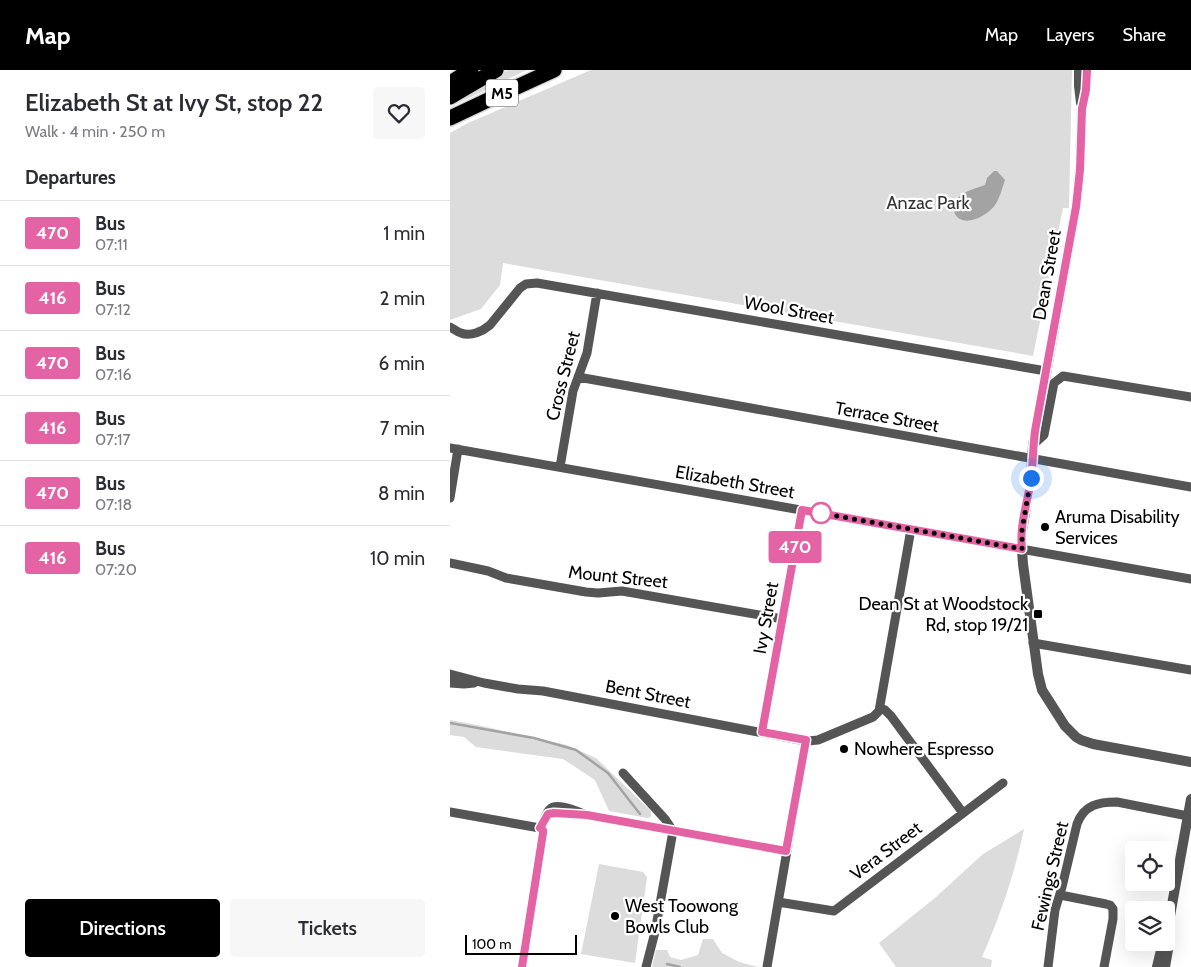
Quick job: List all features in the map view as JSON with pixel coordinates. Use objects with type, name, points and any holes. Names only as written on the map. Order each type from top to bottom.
[{"type":"highway","name":"M5","points":[[450,83],[471,70]]},
{"type":"highway","name":"M5","points":[[450,97],[496,70]]},
{"type":"highway","name":"M5","points":[[450,118],[554,70]]},
{"type":"street","name":"Dean Street","points":[[1079,70],[1078,86],[1082,109]]},
{"type":"street","name":"Dean Street","points":[[1087,70],[1086,90],[1082,109],[1080,170],[1076,207],[1033,445],[1031,478],[1022,530],[1022,549],[1033,643],[1042,690],[1065,726],[1076,737],[1093,744],[1191,762]]},
{"type":"street","name":"Wool Street","points":[[450,327],[470,335],[485,329],[520,288],[526,284],[537,283],[1046,371]]},
{"type":"street","name":"Cross Street","points":[[560,467],[573,391],[587,353],[597,293]]},
{"type":"street","name":"Dean Street","points":[[1033,445],[1044,435],[1054,383],[1063,376],[1191,397]]},
{"type":"street","name":"Terrace Street","points":[[578,377],[1191,487]]},
{"type":"street","name":"Elizabeth Street","points":[[454,448],[1191,579]]},
{"type":"street","points":[[450,498],[454,448]]},
{"type":"street","name":"Ivy Street","points":[[762,732],[802,510]]},
{"type":"street","points":[[767,967],[806,740],[821,738],[875,716],[880,708],[912,529]]},
{"type":"street","name":"Mount Street","points":[[450,563],[488,571],[506,578],[586,592],[622,591],[783,619]]},
{"type":"street","points":[[1033,643],[1191,670]]},
{"type":"street","name":"Bent Street","points":[[450,674],[484,683],[543,691],[806,740]]},
{"type":"street","name":"Bent Street","points":[[450,683],[484,683]]},
{"type":"street","points":[[880,708],[891,716],[963,813]]},
{"type":"street","points":[[623,773],[673,831],[655,932],[646,967]]},
{"type":"street","name":"Vera Street","points":[[778,902],[834,911],[1003,783]]},
{"type":"street","points":[[1172,901],[1191,799]]},
{"type":"street","name":"Fewings Street","points":[[1048,967],[1054,914],[1077,824],[1084,812],[1091,806],[1100,803],[1117,802],[1188,816]]},
{"type":"street","points":[[450,812],[543,830],[522,967]]},
{"type":"street","points":[[540,828],[546,816],[552,813],[587,815],[786,851]]},
{"type":"street","points":[[1060,895],[1106,904],[1113,909],[1113,919],[1104,967]]},
{"type":"street","points":[[1157,967],[1161,951]]},
{"type":"street","points":[[1165,967],[1168,951]]},
{"type":"green space","points":[[508,70],[527,70],[454,105],[452,102]]},
{"type":"green space","name":"Anzac Park","points":[[591,70],[1072,70],[1069,208],[1063,208],[1033,356],[503,263],[500,285],[481,309],[450,320],[450,133],[468,123]]},
{"type":"green space","points":[[450,720],[567,745],[596,758],[651,811],[651,817],[647,818],[609,811],[595,780],[563,759],[476,747],[464,737],[450,735]]},
{"type":"green space","points":[[1024,829],[1006,894],[982,957],[992,960],[991,967],[896,967],[879,943],[936,897],[983,854]]},
{"type":"green space","name":"West Toowong Bowls Club","points":[[599,864],[643,872],[647,877],[635,963],[581,954]]},
{"type":"green space","points":[[703,939],[713,939],[722,953],[739,962],[758,967],[652,967],[656,950],[667,950],[670,957],[681,960],[698,955]]},
{"type":"shaded area","points":[[994,171],[997,171],[1005,180],[995,205],[988,212],[974,220],[969,221],[957,217],[954,211],[960,196],[972,189],[985,185],[987,178]]},
{"type":"waterway","points":[[450,723],[534,738],[576,750],[608,773],[640,814]]},
{"type":"waterway","points":[[667,964],[680,967]]},
{"type":"bus line","name":"470","points":[[522,967],[543,833],[543,830],[540,828],[548,814],[587,815],[786,851],[806,740],[762,732],[802,510],[1022,549],[1021,537],[1031,478],[1035,431],[1076,207],[1080,170],[1082,109],[1087,83],[1087,70]]},
{"type":"place","name":"Aruma Disability Services","points":[[1045,527]]},
{"type":"place","name":"Dean St at Woodstock Rd, stop 19/21","points":[[1038,614]]},
{"type":"place","name":"Nowhere Espresso","points":[[844,749]]},
{"type":"place","name":"West Toowong Bowls Club","points":[[615,916]]},
{"type":"route","points":[[821,513],[1022,549],[1021,537],[1031,478]]}]
